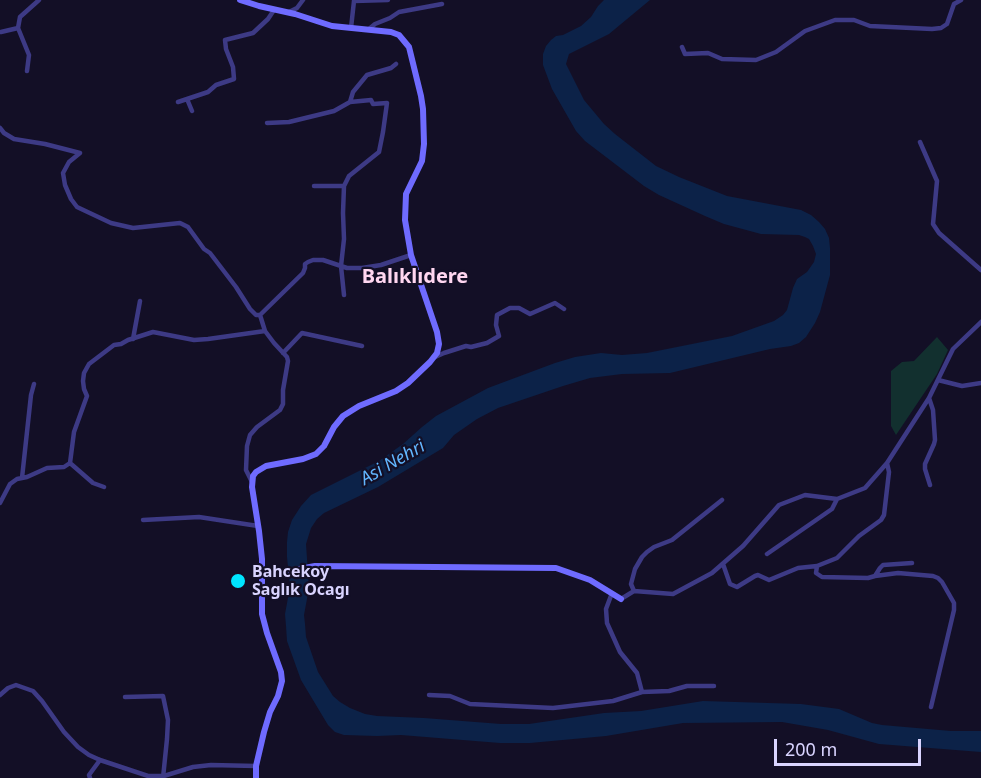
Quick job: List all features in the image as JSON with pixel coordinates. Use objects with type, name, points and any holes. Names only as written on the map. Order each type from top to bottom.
[{"type":"main road","points":[[240,0],[333,26],[396,33],[409,47],[423,109],[424,153],[420,167],[406,194],[407,239],[439,339],[439,348],[434,358],[415,377],[402,388],[343,416],[324,446],[316,454],[303,459],[266,466],[256,472],[252,482],[266,575],[262,614],[282,681],[267,720],[256,766],[256,778]]},
{"type":"main road","points":[[266,575],[315,566],[556,568],[590,580],[621,599]]},
{"type":"street","points":[[27,71],[29,55],[18,28],[20,17],[39,0]]},
{"type":"street","points":[[289,12],[297,8],[303,0]]},
{"type":"street","points":[[351,28],[353,0],[388,0]]},
{"type":"street","points":[[682,47],[685,54],[708,53],[722,59],[756,60],[776,52],[805,32],[835,20],[854,20],[870,26],[941,28],[947,24],[954,4],[961,0]]},
{"type":"street","points":[[369,29],[399,12],[429,3],[442,4]]},
{"type":"street","points":[[178,102],[208,92],[216,85],[234,79],[225,40],[253,33],[268,19],[274,9]]},
{"type":"street","points":[[1,32],[18,28]]},
{"type":"street","points":[[350,102],[353,93],[367,75],[396,64]]},
{"type":"street","points":[[187,99],[192,111]]},
{"type":"street","points":[[267,123],[289,122],[323,115],[350,102],[371,100],[373,104],[387,102],[379,152],[349,176],[344,186],[344,239],[341,266],[344,295]]},
{"type":"street","points":[[0,128],[4,134],[14,139],[80,153],[69,162],[63,173],[70,199],[77,207],[111,223],[133,228],[180,223],[188,227],[236,287],[250,309],[256,315],[260,315]]},
{"type":"street","points":[[920,142],[937,181],[933,224],[981,270]]},
{"type":"street","points":[[314,186],[344,186]]},
{"type":"street","points":[[260,315],[303,273],[305,264],[308,262],[323,260],[354,268],[373,267],[411,255]]},
{"type":"street","points":[[133,339],[140,301]]},
{"type":"street","points":[[434,358],[466,346],[488,343],[500,336],[496,325],[497,315],[510,308],[530,314],[555,303],[564,309]]},
{"type":"street","points":[[252,482],[246,470],[250,435],[280,410],[283,404],[288,361],[265,331],[260,315]]},
{"type":"street","points":[[621,599],[634,591],[674,594],[712,573],[743,546],[779,505],[805,495],[837,499],[865,488],[887,463],[929,398],[953,349],[981,322]]},
{"type":"street","points":[[0,503],[10,484],[17,479],[47,468],[64,467],[70,463],[74,432],[87,396],[84,389],[84,373],[89,364],[114,345],[153,332],[194,340],[265,331]]},
{"type":"street","points":[[283,353],[302,333],[362,345]]},
{"type":"street","points":[[938,380],[962,386],[981,383]]},
{"type":"street","points":[[22,477],[34,384]]},
{"type":"street","points":[[929,398],[933,410],[935,440],[925,464],[930,485]]},
{"type":"street","points":[[70,463],[93,483],[104,487]]},
{"type":"street","points":[[723,564],[730,584],[736,587],[754,576],[769,580],[798,568],[817,566],[837,558],[884,515],[889,472],[887,463]]},
{"type":"street","points":[[767,554],[832,509],[837,499]]},
{"type":"street","points":[[634,591],[632,584],[634,569],[642,557],[654,547],[672,540],[722,500]]},
{"type":"street","points":[[143,520],[199,517],[258,526]]},
{"type":"street","points":[[875,576],[884,566],[912,562]]},
{"type":"street","points":[[817,566],[816,573],[822,577],[868,578],[898,573],[933,576],[942,582],[954,603],[954,610],[931,707]]},
{"type":"street","points":[[612,593],[606,609],[607,623],[620,652],[637,674],[642,692]]},
{"type":"street","points":[[0,695],[16,685],[33,691],[78,747],[100,760],[148,776],[164,777],[193,766],[256,766]]},
{"type":"street","points":[[429,695],[450,696],[470,704],[553,708],[613,701],[642,692],[669,691],[692,686],[714,686]]},
{"type":"street","points":[[125,697],[163,696],[168,720],[164,777]]},
{"type":"street","points":[[90,778],[89,775],[100,760]]},
{"type":"green space","points":[[937,337],[948,350],[937,374],[896,435],[891,426],[891,371],[902,362],[914,361]]},
{"type":"water","name":"Asi Nehri","points":[[604,0],[650,0],[609,34],[569,54],[566,64],[584,100],[604,124],[656,166],[727,196],[801,210],[819,222],[829,238],[830,248],[830,275],[820,312],[806,337],[791,346],[670,373],[622,374],[590,378],[498,408],[454,435],[443,448],[378,487],[324,513],[311,528],[306,544],[309,588],[304,615],[306,637],[318,672],[333,696],[340,702],[365,714],[377,716],[529,724],[703,701],[801,704],[839,709],[882,725],[951,731],[981,731],[981,752],[879,744],[828,730],[782,722],[683,723],[606,736],[530,743],[500,743],[401,735],[344,735],[335,732],[328,725],[301,680],[287,641],[285,614],[290,587],[287,542],[292,520],[311,495],[379,461],[436,416],[488,388],[575,357],[601,353],[622,355],[647,353],[732,336],[774,321],[787,310],[797,279],[807,272],[814,262],[816,254],[809,239],[799,235],[761,234],[724,224],[659,195],[585,141],[576,131],[552,89],[543,65],[543,54],[551,40],[581,26]]},
{"type":"place","name":"Bahcekoy Saglık Ocagı","points":[[238,581]]},
{"type":"district","name":"Balıklıdere","points":[[415,277]]}]
